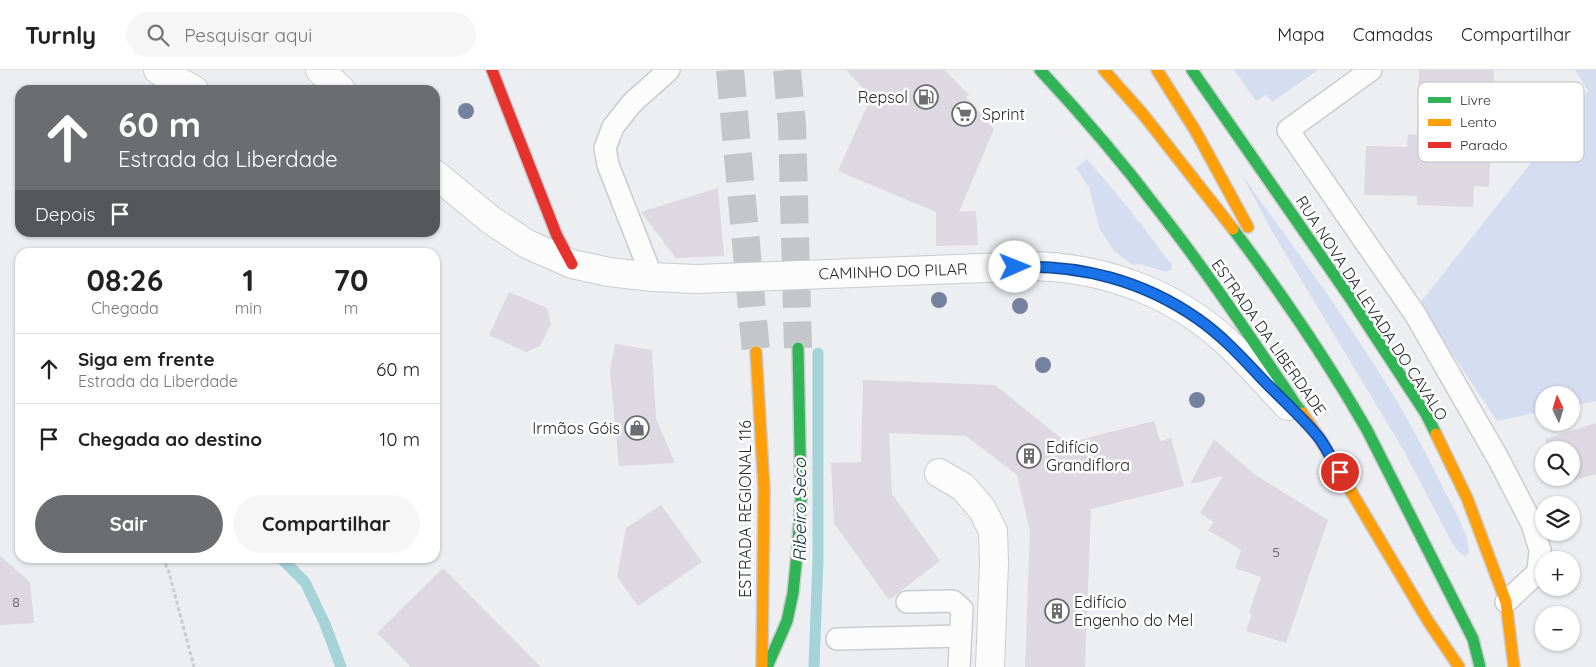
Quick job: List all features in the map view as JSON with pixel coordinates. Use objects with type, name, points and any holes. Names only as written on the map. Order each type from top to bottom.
[{"type":"main road","points":[[492,70],[557,236],[572,264]]},
{"type":"main road","name":"ESTRADA DA LIBERDADE","points":[[1040,70],[1074,107],[1160,211],[1218,290],[1320,439],[1428,620],[1459,667]]},
{"type":"main road","name":"ESTRADA DA LIBERDADE","points":[[1104,70],[1127,94],[1242,240],[1292,308],[1367,430],[1473,639],[1480,667]]},
{"type":"main road","points":[[1157,70],[1195,130],[1292,308]]},
{"type":"main road","name":"RUA NOVA DA LEVADA DO CAVALO","points":[[1192,70],[1342,287],[1426,414],[1467,498],[1506,602],[1514,667]]},
{"type":"main road","points":[[767,667],[787,621],[797,554],[801,499],[798,348]]},
{"type":"main road","name":"ESTRADA REGIONAL 116","points":[[756,352],[764,480],[761,615],[762,667]]},
{"type":"street","points":[[158,70],[185,85]]},
{"type":"street","points":[[320,70],[336,85]]},
{"type":"street","name":"CAMINHO DO PILAR","points":[[440,178],[491,220],[527,244],[572,264],[609,272],[652,277],[696,279],[1034,266],[1096,273],[1132,284],[1167,299],[1199,319],[1229,344],[1320,439]]},
{"type":"street","points":[[939,473],[964,488],[982,509],[993,530],[994,563],[990,667]]},
{"type":"lane","points":[[652,277],[608,165],[604,148],[613,127],[632,103],[669,70]]},
{"type":"lane","points":[[1371,70],[1288,130],[1415,314],[1499,460],[1532,524],[1540,550],[1538,572],[1506,602]]},
{"type":"lane","points":[[907,602],[953,601],[962,609],[959,667]]},
{"type":"lane","points":[[837,639],[960,636]]},
{"type":"path","points":[[164,563],[194,667]]},
{"type":"shaded area","points":[[1234,70],[1318,70],[1272,102],[1266,95],[1256,101]]},
{"type":"shaded area","points":[[1575,70],[1596,70],[1596,401],[1580,404],[1580,386],[1535,386],[1535,413],[1497,421],[1419,304],[1532,162],[1584,162],[1584,96],[1588,91]]},
{"type":"shaded area","points":[[1087,159],[1130,210],[1172,265],[1171,270],[1166,272],[1140,264],[1133,265],[1114,251],[1099,228],[1089,187],[1076,168]]},
{"type":"shaded area","points":[[1242,175],[1324,289],[1400,407],[1460,520],[1469,553],[1464,556],[1452,543],[1404,451],[1273,233]]},
{"type":"building","points":[[846,70],[945,70],[969,95],[966,97],[994,129],[959,212],[976,211],[978,245],[936,246],[936,212],[838,171],[871,97]]},
{"type":"building","points":[[1419,70],[1494,70],[1493,82],[1419,82]]},
{"type":"building","points":[[1418,102],[1418,162],[1490,162],[1489,187],[1474,186],[1473,207],[1417,205],[1417,196],[1364,195],[1366,146],[1407,147],[1408,134],[1417,135]]},
{"type":"building","points":[[718,188],[724,256],[676,258],[641,212]]},
{"type":"building","points":[[509,292],[547,308],[551,324],[540,346],[526,352],[489,335]]},
{"type":"building","name":"Irmãos Góis","points":[[615,344],[652,350],[656,419],[675,463],[619,466],[610,370]]},
{"type":"building","points":[[863,380],[995,385],[1067,443],[1154,421],[1160,441],[1171,438],[1184,486],[1091,509],[1085,667],[1025,667],[1030,531],[1017,475],[966,436],[889,433],[892,494],[940,561],[889,600],[834,523],[831,463],[861,462]]},
{"type":"building","points":[[1596,423],[1596,474],[1580,478],[1580,441],[1546,441],[1545,439],[1570,431],[1580,431],[1580,428]]},
{"type":"building","points":[[1214,439],[1254,474],[1328,520],[1286,643],[1246,631],[1252,614],[1249,613],[1261,577],[1235,568],[1241,550],[1208,530],[1213,522],[1200,513],[1223,476],[1190,484]]},
{"type":"building","points":[[661,505],[702,562],[638,606],[617,577],[626,528]]},
{"type":"building","points":[[0,556],[30,582],[34,623],[0,625]]},
{"type":"building","points":[[443,568],[541,667],[411,667],[377,633]]},
{"type":"waterway","name":"Ribeiro Seco","points":[[814,667],[818,559],[818,353]]},
{"type":"waterway","points":[[286,563],[305,582],[325,624],[341,667]]},
{"type":"tunnel","points":[[730,70],[756,352]]},
{"type":"tunnel","points":[[787,70],[792,124],[798,348]]},
{"type":"traffic: fast","points":[[1040,70],[1117,157],[1179,237],[1302,413]]},
{"type":"traffic: fast","points":[[1192,70],[1348,295],[1426,414],[1436,434]]},
{"type":"traffic: fast","points":[[1233,229],[1303,328],[1367,430],[1473,639],[1480,667]]},
{"type":"traffic: fast","points":[[767,667],[787,621],[793,593],[797,554],[801,499],[798,348]]},
{"type":"traffic: slow","points":[[1104,70],[1142,113],[1233,229]]},
{"type":"traffic: slow","points":[[1157,70],[1195,130],[1248,227]]},
{"type":"traffic: slow","points":[[756,352],[764,488],[762,667]]},
{"type":"traffic: slow","points":[[1302,413],[1320,439],[1428,621],[1459,667]]},
{"type":"traffic: slow","points":[[1436,434],[1467,498],[1506,602],[1514,667]]},
{"type":"traffic: jam","points":[[492,70],[557,236],[572,264]]},
{"type":"place","name":"Repsol","points":[[926,97]]},
{"type":"place","name":"Sprint","points":[[964,114]]},
{"type":"place","name":"Irmãos Góis","points":[[637,428]]},
{"type":"place","name":"Edifício Grandiflora","points":[[1029,456]]},
{"type":"place","name":"Edifício Engenho do Mel","points":[[1057,611]]},
{"type":"route","points":[[1015,267],[1054,267],[1096,273],[1132,284],[1167,299],[1199,319],[1229,344],[1320,439],[1340,472]]}]
